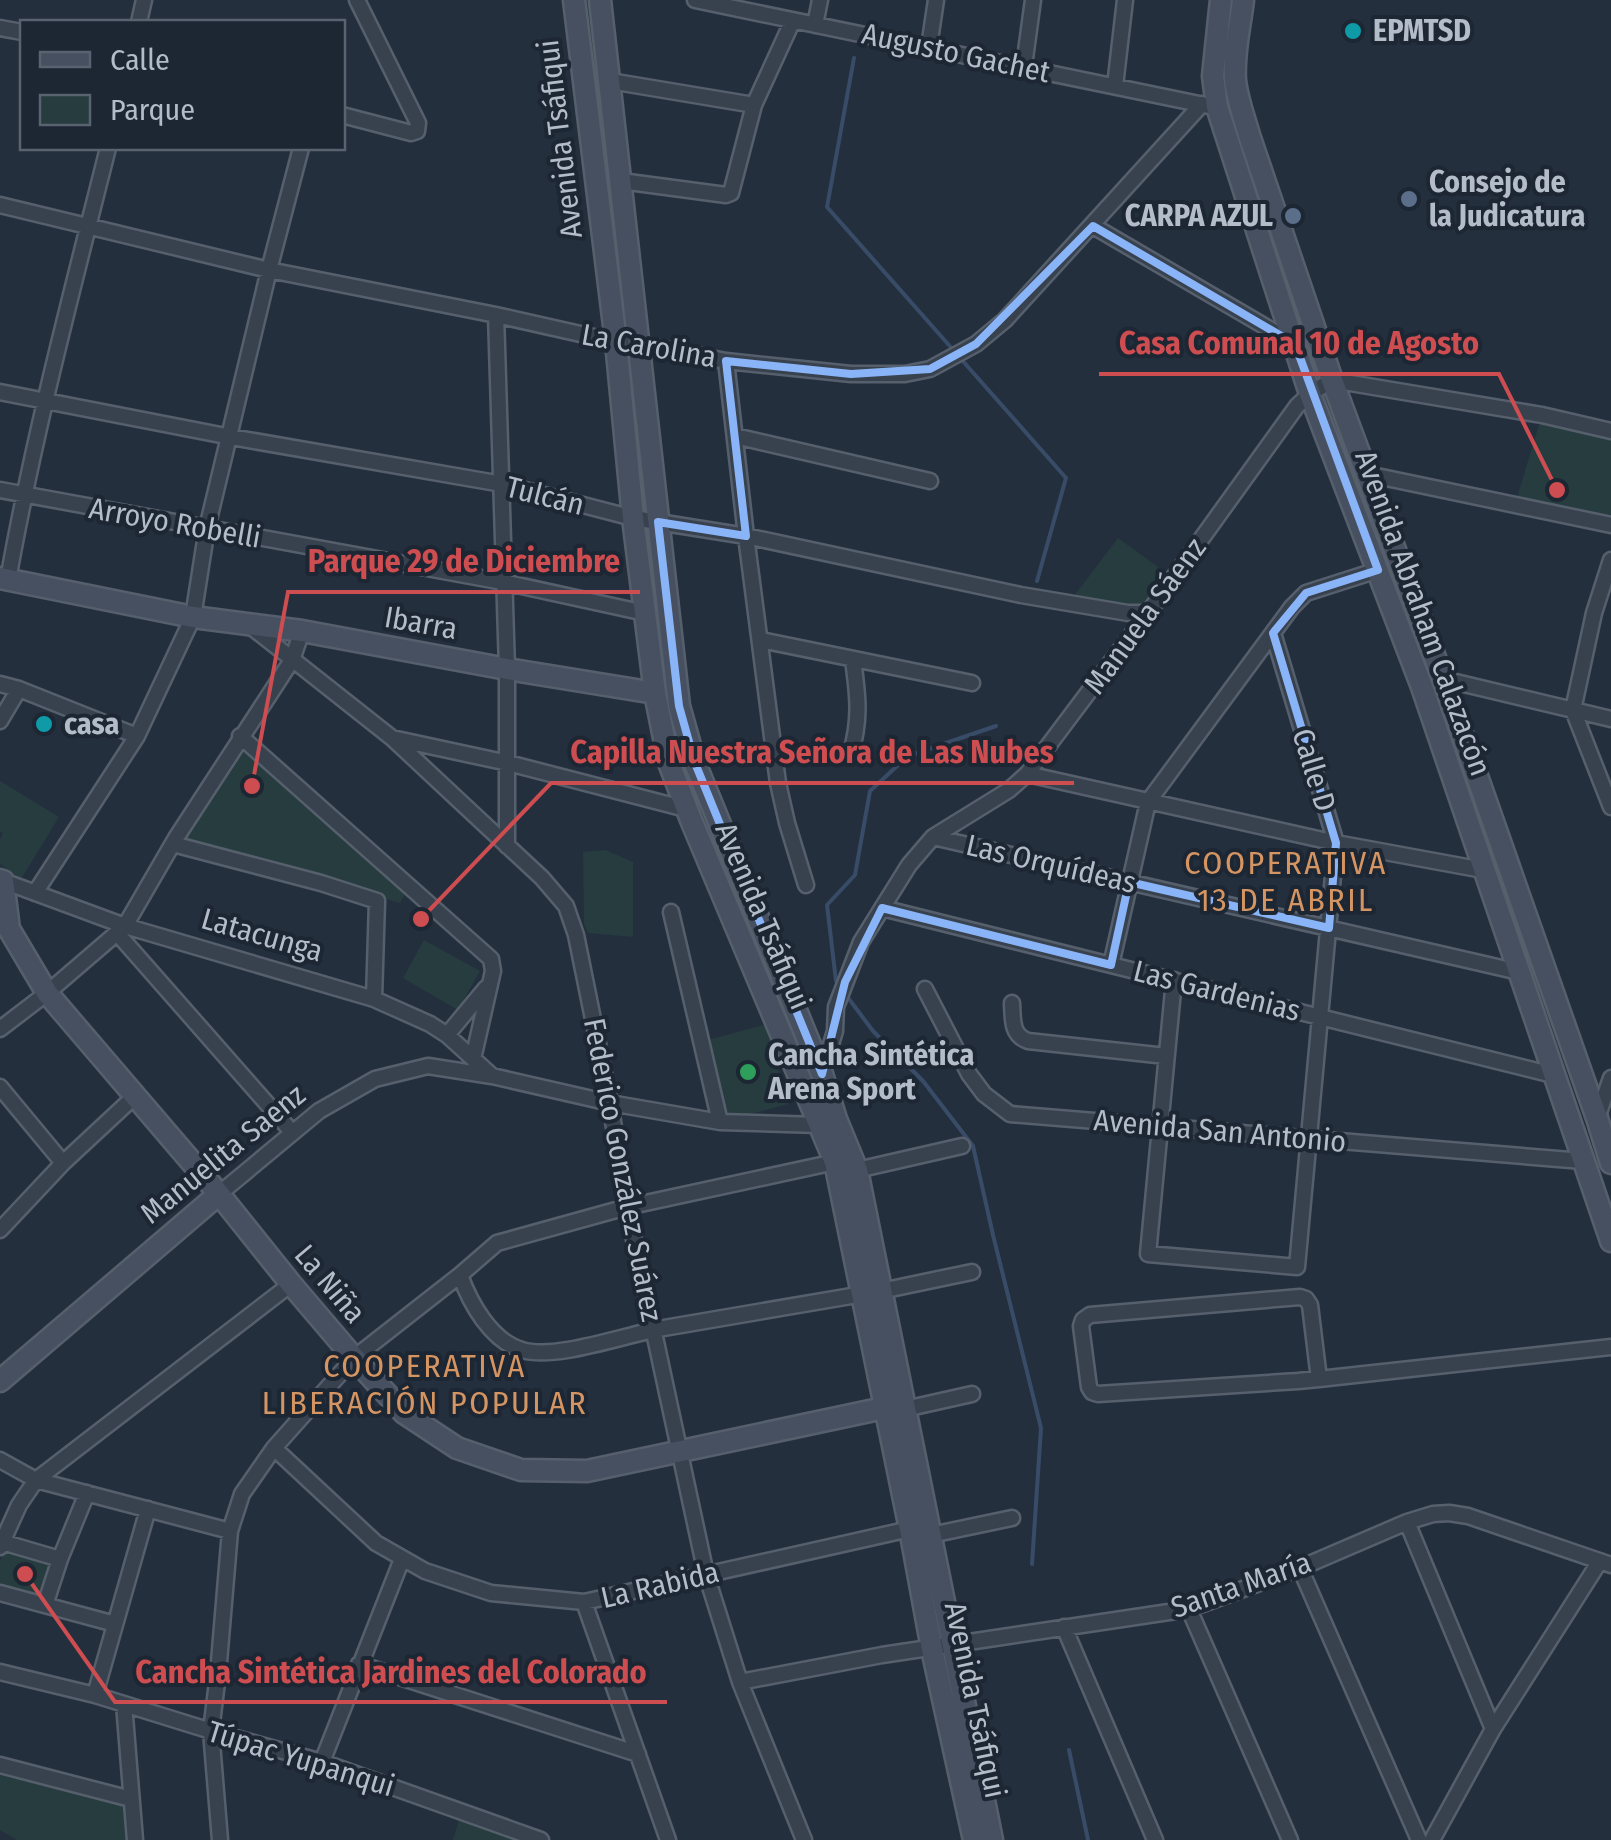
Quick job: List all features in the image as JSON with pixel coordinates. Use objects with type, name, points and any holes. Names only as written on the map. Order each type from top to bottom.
[{"type":"main road","name":"Avenida Tsáfiqui","points":[[574,0],[644,613],[670,763],[835,1162],[872,1292]]},
{"type":"main road","name":"Avenida Tsáfiqui","points":[[600,0],[680,706],[695,762],[857,1170],[872,1292],[895,1408],[910,1528],[992,1840]]},
{"type":"main road","name":"Avenida Abraham Calazacón","points":[[1221,0],[1209,106],[1310,394],[1422,688],[1611,1241]]},
{"type":"main road","name":"Avenida Abraham Calazacón","points":[[1243,0],[1236,54],[1240,104],[1332,380],[1443,679],[1611,1163]]},
{"type":"main road","name":"Ibarra","points":[[4,579],[193,618],[302,631],[655,693]]},
{"type":"main road","name":"La Niña","points":[[2,880],[9,930],[47,993],[354,1358],[404,1412],[457,1448],[521,1470],[587,1471],[895,1408]]},
{"type":"main road","name":"Manuelita Saenz","points":[[0,1381],[219,1194]]},
{"type":"main road","name":"Avenida Tsáfiqui","points":[[895,1408],[931,1535],[942,1647],[974,1840]]},
{"type":"street","points":[[345,116],[411,133],[417,131],[418,123],[356,0]]},
{"type":"street","name":"Augusto Gachet","points":[[695,0],[1209,106]]},
{"type":"street","points":[[815,24],[820,0]]},
{"type":"street","points":[[929,46],[936,0]]},
{"type":"street","points":[[1024,66],[1033,0]]},
{"type":"street","points":[[1115,86],[1125,0]]},
{"type":"street","points":[[621,181],[726,195],[734,188],[754,105],[793,20]]},
{"type":"street","points":[[610,81],[754,105]]},
{"type":"street","name":"La Carolina","points":[[0,205],[269,270],[616,342],[851,374],[905,374],[930,369],[976,344],[1005,320],[1209,106]]},
{"type":"street","points":[[4,579],[108,150]]},
{"type":"street","points":[[35,892],[137,736],[193,618],[207,528],[300,150]]},
{"type":"street","points":[[1093,226],[1295,344]]},
{"type":"street","points":[[496,315],[507,669],[507,846]]},
{"type":"street","points":[[726,360],[778,782],[786,824],[806,885]]},
{"type":"street","points":[[1332,380],[1542,415],[1611,431]]},
{"type":"street","name":"Manuela Sáenz","points":[[822,1074],[835,1032],[836,1006],[861,942],[908,865],[933,837],[1009,790],[1027,774],[1286,422],[1310,394],[1332,380]]},
{"type":"street","name":"Tulcán","points":[[0,392],[502,484],[633,518],[746,536],[1021,595],[1148,613]]},
{"type":"street","points":[[735,436],[930,481]]},
{"type":"street","points":[[1367,474],[1611,525]]},
{"type":"street","name":"Arroyo Robelli","points":[[0,490],[503,582],[644,613]]},
{"type":"street","points":[[1611,560],[1594,613],[1573,710],[1611,807]]},
{"type":"street","points":[[1111,965],[1148,802],[1306,593],[1378,570]]},
{"type":"street","points":[[1594,613],[1611,617]]},
{"type":"street","name":"Federico González Suárez","points":[[248,624],[392,738],[542,878],[566,906],[576,934],[628,1207],[706,1574],[740,1682],[804,1840]]},
{"type":"street","points":[[0,1029],[121,929],[240,736],[292,660],[302,631]]},
{"type":"street","name":"Calle D","points":[[1159,1126],[1148,1254],[1297,1267],[1336,844],[1273,633]]},
{"type":"street","points":[[761,640],[972,683]]},
{"type":"street","points":[[850,756],[857,732],[858,703],[852,660]]},
{"type":"street","points":[[1443,679],[1611,719]]},
{"type":"street","points":[[0,684],[137,736]]},
{"type":"street","points":[[0,721],[19,689]]},
{"type":"street","points":[[240,736],[491,959],[494,971],[473,1059]]},
{"type":"street","points":[[392,738],[686,808]]},
{"type":"street","points":[[1027,774],[1336,844],[1483,870]]},
{"type":"street","name":"Las Orquídeas","points":[[933,837],[1520,972]]},
{"type":"street","points":[[172,844],[321,883],[376,902],[374,998]]},
{"type":"street","name":"Latacunga","points":[[2,880],[121,929],[374,998],[430,1024],[492,1076]]},
{"type":"street","name":"Las Gardenias","points":[[882,908],[1553,1074]]},
{"type":"street","points":[[671,912],[720,1122]]},
{"type":"street","points":[[121,929],[292,1132]]},
{"type":"street","points":[[1159,1126],[1174,980]]},
{"type":"street","points":[[447,1036],[489,984]]},
{"type":"street","name":"Avenida San Antonio","points":[[924,989],[968,1074],[984,1094],[1010,1114],[1582,1161]]},
{"type":"street","points":[[1012,1002],[1014,1030],[1028,1041],[1166,1056]]},
{"type":"street","name":"Manuelita Saenz","points":[[219,1194],[319,1111],[374,1079],[428,1066],[720,1122],[818,1126]]},
{"type":"street","points":[[1597,1118],[1611,1078]]},
{"type":"street","points":[[0,1088],[63,1163]]},
{"type":"street","points":[[0,1228],[135,1096]]},
{"type":"street","points":[[857,1170],[962,1146]]},
{"type":"street","points":[[220,1840],[211,1731],[230,1532],[242,1494],[274,1448],[354,1358],[497,1242],[628,1207],[835,1162]]},
{"type":"street","points":[[460,1275],[466,1291],[505,1343],[524,1351],[556,1352],[654,1330],[972,1272]]},
{"type":"street","points":[[60,1560],[1,1545],[36,1480],[290,1284]]},
{"type":"street","points":[[1318,1379],[1310,1304],[1306,1299],[1090,1315],[1081,1326],[1089,1387],[1098,1394],[1318,1379],[1611,1347]]},
{"type":"street","points":[[895,1408],[972,1394]]},
{"type":"street","name":"La Rabida","points":[[274,1448],[376,1542],[426,1571],[491,1593],[584,1602],[910,1528]]},
{"type":"street","points":[[0,1460],[36,1480],[230,1532]]},
{"type":"street","points":[[45,1605],[86,1493]]},
{"type":"street","points":[[95,1695],[148,1509]]},
{"type":"street","name":"Santa María","points":[[740,1682],[1064,1626],[1189,1609],[1433,1514],[1468,1516],[1606,1563]]},
{"type":"street","points":[[931,1535],[1012,1518]]},
{"type":"street","points":[[1407,1522],[1493,1730]]},
{"type":"street","points":[[322,1762],[402,1559]]},
{"type":"street","points":[[1432,1840],[1493,1730],[1606,1563]]},
{"type":"street","points":[[1300,1568],[1419,1840]]},
{"type":"street","points":[[0,1593],[116,1624]]},
{"type":"street","points":[[584,1602],[668,1840]]},
{"type":"street","points":[[1189,1609],[1290,1840]]},
{"type":"street","points":[[1064,1626],[1155,1840]]},
{"type":"street","points":[[359,1664],[638,1754]]},
{"type":"street","name":"Túpac Yupanqui","points":[[0,1672],[95,1695],[322,1762],[540,1840]]},
{"type":"street","points":[[124,1704],[135,1840]]},
{"type":"street","points":[[0,1765],[131,1799]]},
{"type":"highlighted area","points":[[1093,226],[1295,344],[1378,570],[1306,593],[1273,633],[1336,843],[1329,928],[1129,882],[1111,965],[882,908],[845,982],[822,1074],[695,763],[679,706],[658,522],[746,536],[726,361],[851,374],[930,369],[976,344]]},
{"type":"green space","points":[[583,0],[589,0],[630,337],[624,338]]},
{"type":"green space","points":[[1230,0],[1237,0],[1230,61],[1311,347],[1307,349],[1225,100],[1223,59]]},
{"type":"green space","points":[[1542,415],[1611,431],[1611,525],[1515,504]]},
{"type":"green space","points":[[1118,538],[1165,572],[1140,607],[1074,596]]},
{"type":"green space","points":[[240,736],[409,887],[400,903],[176,838]]},
{"type":"green space","points":[[0,781],[59,817],[21,879],[0,864]]},
{"type":"green space","points":[[605,850],[633,862],[633,937],[588,933],[584,924],[583,852]]},
{"type":"green space","points":[[424,940],[480,971],[458,1010],[403,978]]},
{"type":"green space","name":"Cancha Sintética Arena Sport","points":[[767,1024],[788,1104],[729,1120],[708,1040]]},
{"type":"green space","points":[[5,1546],[55,1562],[43,1599],[0,1586]]},
{"type":"green space","points":[[0,1768],[127,1801],[130,1840],[17,1840],[0,1830]]},
{"type":"green space","points":[[459,1820],[523,1840],[453,1840]]},
{"type":"waterway","points":[[854,58],[827,207],[955,352]]},
{"type":"waterway","points":[[961,359],[1066,478],[1037,581]]},
{"type":"waterway","points":[[841,987],[836,981],[827,905],[855,875],[870,791],[908,756],[996,726]]},
{"type":"waterway","points":[[846,995],[873,1031],[923,1081],[973,1146],[1041,1428],[1032,1564]]},
{"type":"waterway","points":[[1069,1750],[1088,1840]]},
{"type":"place","name":"EPMTSD","points":[[1353,31]]},
{"type":"place","name":"Consejo de la Judicatura","points":[[1409,199]]},
{"type":"place","name":"CARPA AZUL","points":[[1293,216]]},
{"type":"place","name":"Casa Comunal 10 de Agosto","points":[[1557,490]]},
{"type":"place","name":"casa","points":[[44,724]]},
{"type":"place","name":"Parque 29 de Diciembre","points":[[252,786]]},
{"type":"place","name":"Capilla Nuestra Señora de Las Nubes","points":[[421,919]]},
{"type":"place","name":"Cancha Sintética Arena Sport","points":[[748,1072]]},
{"type":"place","name":"Cancha Sintética Jardines del Colorado","points":[[25,1574]]},
{"type":"district","name":"COOPERATIVA 13 DE ABRIL","points":[[1286,882]]},
{"type":"district","name":"COOPERATIVA LIBERACIÓN POPULAR","points":[[425,1384]]}]
